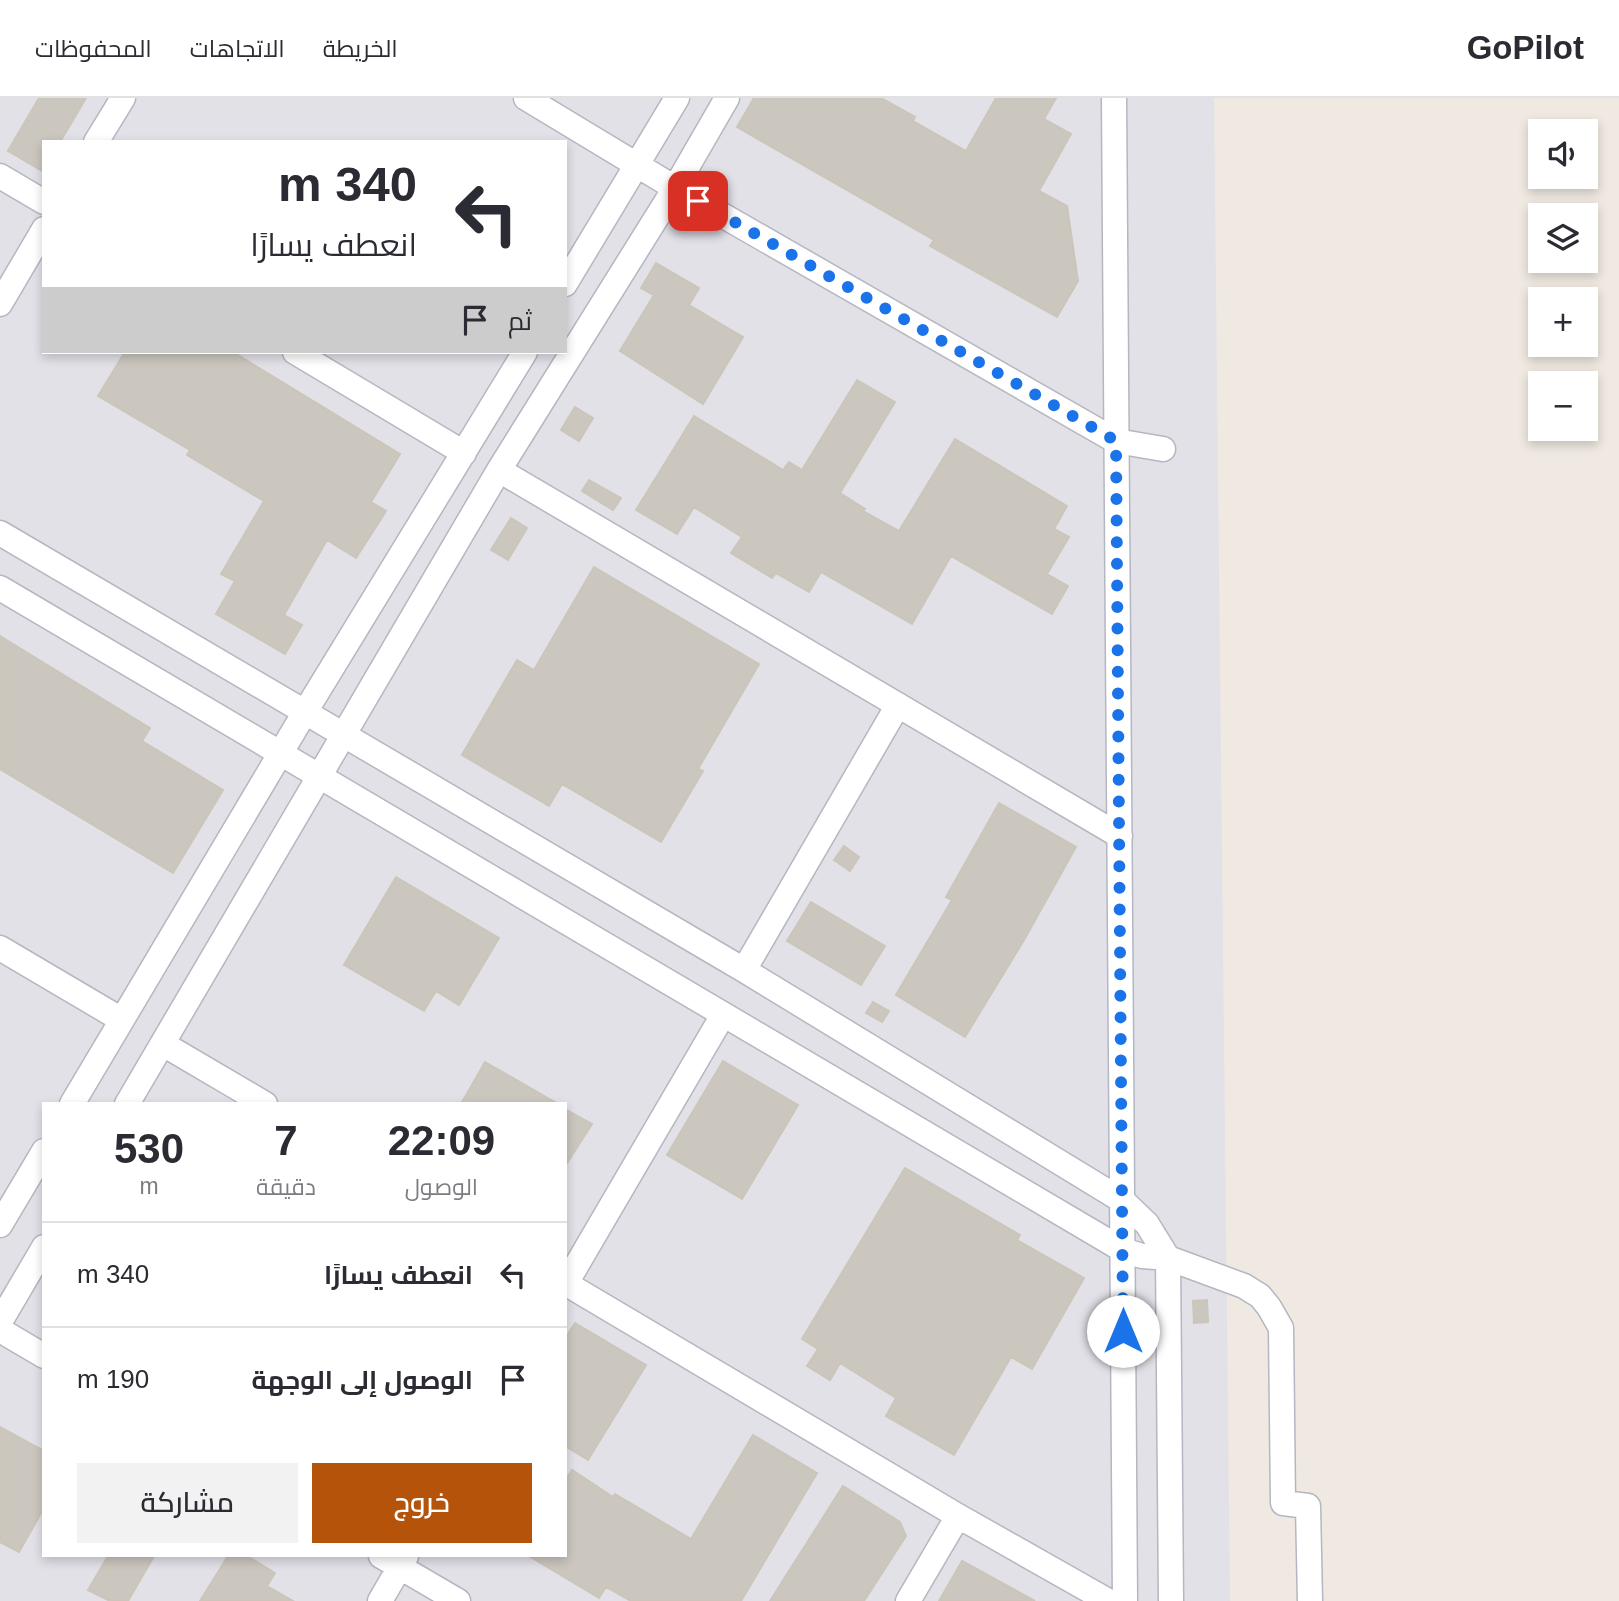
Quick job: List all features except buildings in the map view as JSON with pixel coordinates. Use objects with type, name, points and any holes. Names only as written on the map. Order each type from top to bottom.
[{"type":"street","points":[[97,140],[123,98]]},
{"type":"street","points":[[526,98],[675,188],[1116,441],[1163,449]]},
{"type":"street","points":[[567,282],[677,98]]},
{"type":"street","points":[[128,1102],[499,470],[675,188],[727,98]]},
{"type":"street","points":[[1114,98],[1125,1601]]},
{"type":"street","points":[[0,176],[42,201]]},
{"type":"street","points":[[0,304],[42,232]]},
{"type":"street","points":[[298,354],[464,453]]},
{"type":"street","points":[[73,1102],[305,712],[524,354]]},
{"type":"street","points":[[499,470],[1120,836]]},
{"type":"street","points":[[0,533],[744,970],[1123,1201],[1147,1224],[1168,1258],[1171,1601]]},
{"type":"street","points":[[0,589],[1123,1250],[1142,1256],[1168,1258],[1244,1286],[1260,1296],[1281,1328],[1283,1503],[1308,1506],[1310,1601]]},
{"type":"street","points":[[744,970],[898,705]]},
{"type":"street","points":[[0,948],[122,1020]]},
{"type":"street","points":[[567,1282],[723,1015]]},
{"type":"street","points":[[163,1044],[261,1102]]},
{"type":"street","points":[[0,1225],[42,1154]]},
{"type":"street","points":[[0,1322],[42,1250]]},
{"type":"street","points":[[567,1285],[958,1516],[1108,1601]]},
{"type":"street","points":[[0,1330],[42,1355]]},
{"type":"street","points":[[908,1601],[958,1516]]},
{"type":"street","points":[[380,1601],[396,1559],[458,1601]]},
{"type":"shaded area","points":[[0,98],[1214,98],[1230,1601],[0,1601]]},
{"type":"route","points":[[698,201],[1116,441],[1123,1331]]}]
